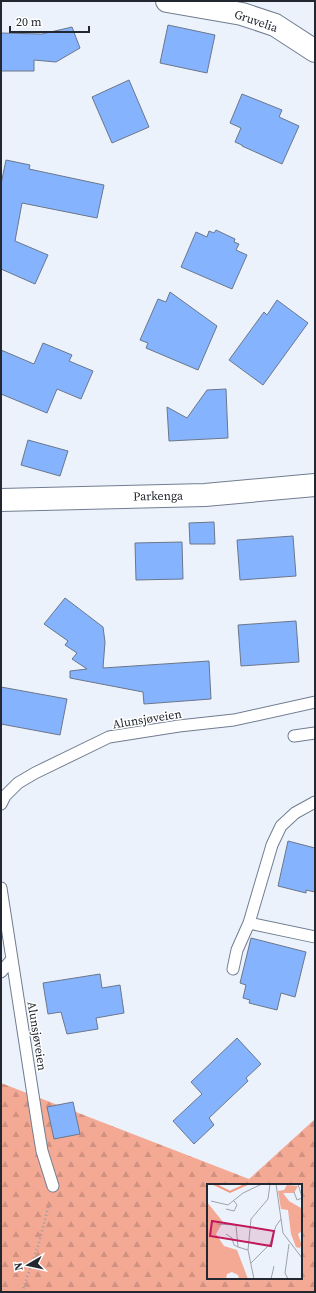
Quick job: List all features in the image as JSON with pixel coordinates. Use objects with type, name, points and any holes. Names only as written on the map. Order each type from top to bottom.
[{"type":"street","name":"Gruvelia","points":[[167,1],[242,14],[275,25],[315,51]]},
{"type":"street","name":"Parkenga","points":[[1,500],[205,495],[315,485]]},
{"type":"lane","name":"Alunsjøveien","points":[[1,804],[5,796],[18,783],[35,773],[109,737],[179,726],[234,720],[315,702]]},
{"type":"lane","points":[[294,736],[315,733]]},
{"type":"lane","points":[[233,969],[237,950],[249,923],[272,845],[281,826],[294,813],[315,802]]},
{"type":"lane","name":"Alunsjøveien","points":[[1,888],[41,1145],[48,1172],[54,1186]]},
{"type":"lane","points":[[249,923],[315,937]]},
{"type":"lane","points":[[1,972],[12,959]]},
{"type":"path","points":[[22,1292],[39,1243],[54,1186]]},
{"type":"green space","points":[[1,1083],[249,1179],[315,1119],[315,1292],[1,1292]]},
{"type":"building","points":[[168,25],[215,35],[207,73],[160,63]]},
{"type":"building","points":[[72,27],[80,48],[56,62],[34,60],[34,71],[1,71],[1,33],[42,34]]},
{"type":"building","points":[[129,80],[149,127],[112,143],[92,97]]},
{"type":"building","points":[[242,94],[282,110],[279,117],[299,126],[282,164],[235,142],[241,128],[230,123]]},
{"type":"building","points":[[6,160],[30,165],[29,169],[104,185],[97,218],[22,203],[15,241],[48,255],[35,284],[1,269],[1,184]]},
{"type":"building","points":[[216,230],[235,239],[234,242],[239,244],[236,250],[247,255],[232,289],[181,267],[196,232],[207,237],[209,231],[214,233]]},
{"type":"building","points":[[170,292],[217,326],[198,370],[146,348],[148,343],[140,340],[158,299],[166,302]]},
{"type":"building","points":[[277,300],[308,323],[263,385],[229,360],[264,312],[267,315]]},
{"type":"building","points":[[43,343],[72,355],[69,361],[93,371],[81,399],[57,389],[47,413],[1,394],[1,350],[34,364]]},
{"type":"building","points":[[226,389],[228,438],[169,441],[167,407],[187,418],[207,390]]},
{"type":"building","points":[[28,440],[68,451],[60,476],[21,465]]},
{"type":"building","points":[[214,522],[215,544],[190,544],[189,523]]},
{"type":"building","points":[[293,536],[296,576],[240,580],[237,540]]},
{"type":"building","points":[[182,542],[183,579],[136,580],[135,543]]},
{"type":"building","points":[[65,598],[103,627],[105,642],[103,668],[209,661],[211,699],[144,704],[143,692],[70,678],[70,671],[87,669],[72,659],[77,653],[65,645],[68,641],[44,624]]},
{"type":"building","points":[[296,621],[299,662],[241,666],[238,625]]},
{"type":"building","points":[[1,687],[67,699],[60,735],[1,724]]},
{"type":"building","points":[[288,841],[315,848],[315,892],[306,890],[306,893],[278,886]]},
{"type":"building","points":[[251,938],[306,952],[295,997],[281,993],[277,1010],[249,1003],[250,1000],[243,998],[246,985],[240,983]]},
{"type":"building","points":[[100,974],[102,988],[120,985],[124,1013],[96,1018],[98,1029],[67,1034],[61,1012],[48,1014],[43,983]]},
{"type":"building","points":[[237,1038],[261,1064],[246,1078],[248,1081],[209,1118],[214,1125],[194,1144],[173,1121],[202,1094],[191,1082]]},
{"type":"building","points":[[73,1102],[80,1134],[54,1139],[47,1107]]}]
